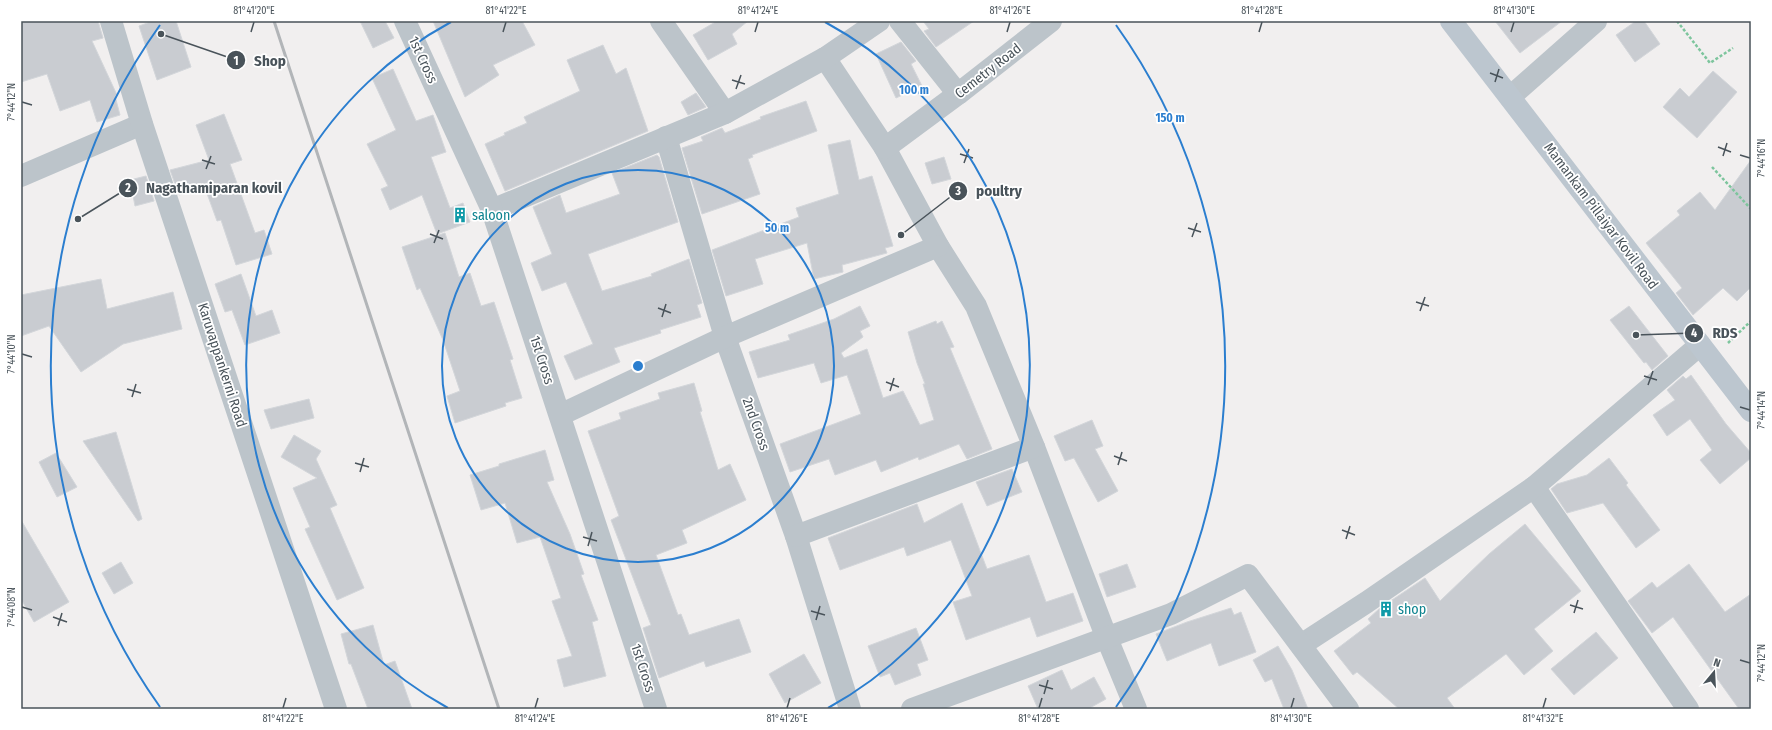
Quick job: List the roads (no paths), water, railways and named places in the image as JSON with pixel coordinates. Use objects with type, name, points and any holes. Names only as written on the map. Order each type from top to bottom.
[{"type":"main road","name":"Mamankam Pillaiyar Kovil Road","points":[[1451,21],[1751,411]]},
{"type":"street","name":"Karuvappankerni Road","points":[[111,21],[142,124],[336,709]]},
{"type":"street","name":"1st Cross","points":[[405,21],[492,210],[656,709]]},
{"type":"street","points":[[661,21],[725,113]]},
{"type":"street","points":[[492,210],[725,113],[825,58],[879,21]]},
{"type":"street","points":[[900,21],[958,94]]},
{"type":"street","name":"Cemetry Road","points":[[886,148],[1051,21]]},
{"type":"street","points":[[1510,97],[1596,21]]},
{"type":"street","points":[[825,58],[886,148],[938,246],[976,306],[1034,447],[1106,636],[1136,709]]},
{"type":"street","points":[[21,176],[142,124]]},
{"type":"street","name":"2nd Cross","points":[[666,137],[725,337],[796,536],[850,709]]},
{"type":"street","points":[[560,415],[725,337],[938,246]]},
{"type":"street","points":[[1301,645],[1367,602],[1534,487],[1706,352]]},
{"type":"street","points":[[796,536],[1034,447]]},
{"type":"street","points":[[1534,487],[1688,709]]},
{"type":"street","points":[[912,709],[1106,636],[1171,614],[1248,574],[1348,709]]},
{"type":"railway","points":[[274,21],[499,709]]},
{"type":"place","name":"Shop","points":[[161,34]]},
{"type":"place","name":"saloon","points":[[460,215]]},
{"type":"place","name":"Nagathamiparan kovil","points":[[78,219]]},
{"type":"place","name":"poultry","points":[[901,235]]},
{"type":"place","name":"RDS","points":[[1636,335]]},
{"type":"place","name":"shop","points":[[1386,609]]}]
